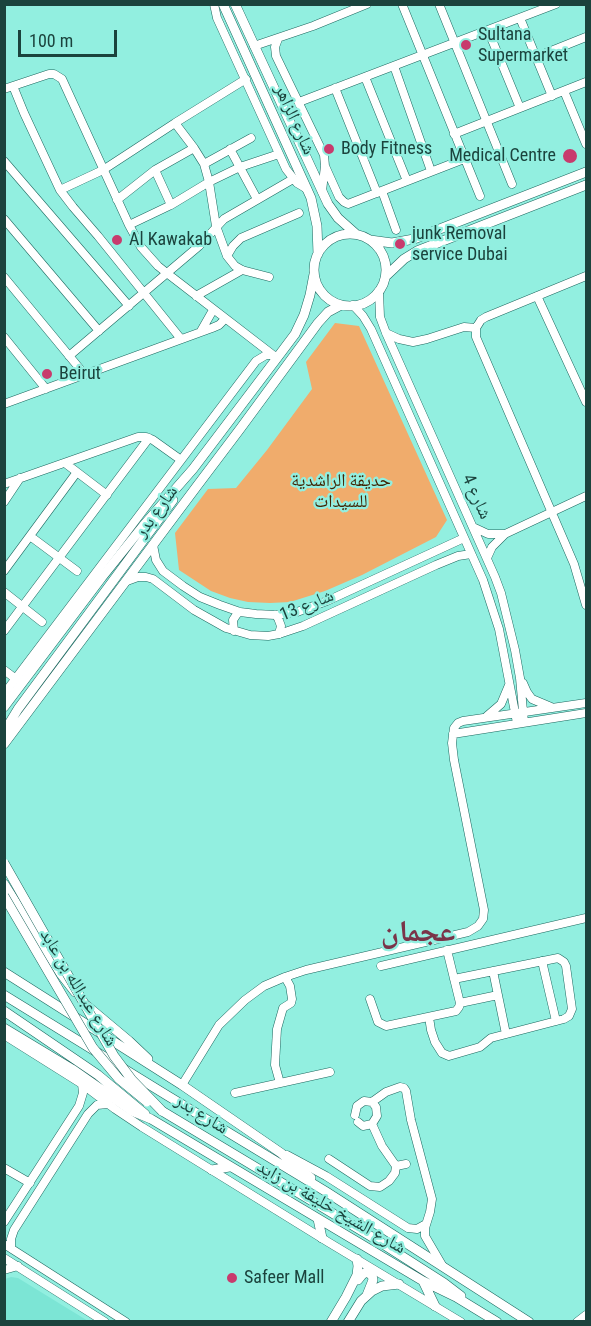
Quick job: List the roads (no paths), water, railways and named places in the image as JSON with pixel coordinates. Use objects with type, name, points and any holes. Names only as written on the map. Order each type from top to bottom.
[{"type":"main road","name":"شارع الزاهر","points":[[223,4],[307,189],[316,215],[318,254]]},
{"type":"main road","name":"شارع الزاهر","points":[[235,4],[322,191],[333,211],[356,234]]},
{"type":"main road","points":[[262,90],[271,101],[279,100]]},
{"type":"main road","points":[[586,172],[414,239],[392,243],[370,240],[356,234],[334,237],[322,247],[314,264],[317,284],[331,300],[341,304],[353,306],[365,303],[379,291],[386,276],[417,250],[581,190],[586,185]]},
{"type":"main road","points":[[370,240],[382,253],[386,276]]},
{"type":"main road","name":"شارع بدر","points":[[4,707],[102,577],[186,477],[294,334],[304,315],[314,274]]},
{"type":"main road","name":"شارع بدر","points":[[4,744],[318,323],[328,312],[341,304]]},
{"type":"main road","name":"شارع بدر","points":[[4,732],[95,602],[169,506],[186,477]]},
{"type":"main road","name":"شارع بدر","points":[[4,862],[114,1056],[132,1080],[162,1111],[408,1260],[451,1288],[471,1306]]},
{"type":"main road","name":"شارع عبدالله بن عابد","points":[[4,884],[61,975],[79,997],[136,1047],[154,1067]]},
{"type":"main road","name":"شارع عبدالله بن عابد","points":[[4,897],[93,1048],[126,1086],[143,1100],[162,1111]]},
{"type":"main road","name":"شارع الشيخ خليفة بن زايد","points":[[4,972],[182,1085],[296,1164],[325,1191]]},
{"type":"main road","name":"شارع الشيخ خليفة بن زايد","points":[[4,995],[325,1191],[530,1321]]},
{"type":"main road","name":"شارع الشيخ خليفة بن زايد","points":[[4,1011],[98,1075],[151,1119]]},
{"type":"main road","name":"شارع الشيخ خليفة بن زايد","points":[[4,1028],[78,1072],[132,1111],[151,1119],[423,1281],[497,1322]]},
{"type":"main road","points":[[212,1170],[229,1167]]},
{"type":"main road","points":[[318,1219],[322,1239]]},
{"type":"main road","points":[[332,1322],[353,1285],[358,1270],[357,1258]]},
{"type":"main road","points":[[353,1285],[366,1272],[369,1274],[373,1280],[367,1295]]},
{"type":"main road","points":[[423,1281],[435,1306]]},
{"type":"main road","points":[[348,1322],[361,1301],[376,1288],[399,1284]]},
{"type":"street","points":[[214,4],[217,18],[279,154],[292,179],[307,189]]},
{"type":"street","points":[[255,49],[367,4]]},
{"type":"street","points":[[402,4],[480,196]]},
{"type":"street","points":[[440,4],[512,184]]},
{"type":"street","points":[[299,102],[520,18],[532,9],[556,4]]},
{"type":"street","points":[[520,18],[552,96]]},
{"type":"street","points":[[488,30],[520,108]]},
{"type":"street","points":[[536,57],[586,37]]},
{"type":"street","points":[[277,39],[275,53],[322,149],[325,166],[339,197],[344,202],[348,204],[464,159]]},
{"type":"street","points":[[394,66],[431,171]]},
{"type":"street","points":[[4,89],[49,74],[58,75],[64,83],[129,225],[145,252],[168,274],[275,357]]},
{"type":"street","points":[[365,77],[407,181]]},
{"type":"street","points":[[60,190],[103,170],[246,80]]},
{"type":"street","points":[[454,134],[586,82]]},
{"type":"street","points":[[13,86],[60,190],[181,339]]},
{"type":"street","points":[[335,88],[396,230]]},
{"type":"street","points":[[564,91],[586,144]]},
{"type":"street","points":[[175,123],[204,164],[216,226],[227,256],[235,266],[242,270],[269,277]]},
{"type":"street","points":[[204,164],[251,138]]},
{"type":"street","points":[[117,200],[155,170],[194,148]]},
{"type":"street","points":[[230,149],[257,199]]},
{"type":"street","points":[[129,225],[171,205],[209,182],[279,154]]},
{"type":"street","points":[[6,164],[129,306]]},
{"type":"street","points":[[322,191],[325,166]]},
{"type":"street","points":[[155,170],[171,205]]},
{"type":"street","points":[[69,356],[168,274],[228,215],[292,179]]},
{"type":"street","points":[[227,256],[241,238],[299,213]]},
{"type":"street","points":[[4,219],[99,331]]},
{"type":"street","points":[[196,296],[242,270]]},
{"type":"street","points":[[586,276],[486,317],[480,320],[476,328],[476,337],[574,564],[586,606]]},
{"type":"street","points":[[4,277],[85,375]]},
{"type":"street","name":"شارع 4","points":[[379,291],[379,308],[386,333],[495,577],[506,609],[520,678],[520,723]]},
{"type":"street","points":[[537,296],[586,402]]},
{"type":"street","name":"شارع 4","points":[[353,306],[371,329],[483,580],[503,646],[512,699],[519,713]]},
{"type":"street","points":[[201,332],[213,310]]},
{"type":"street","points":[[6,402],[216,327],[225,319]]},
{"type":"street","points":[[386,333],[413,342],[464,327],[476,328]]},
{"type":"street","points":[[4,337],[46,389]]},
{"type":"street","points":[[252,339],[257,352],[256,361]]},
{"type":"street","points":[[4,694],[256,361],[262,357],[275,357]]},
{"type":"street","points":[[4,484],[134,438],[149,438],[181,460]]},
{"type":"street","points":[[4,631],[149,438]]},
{"type":"street","points":[[65,463],[107,495]]},
{"type":"street","points":[[4,571],[77,472]]},
{"type":"street","points":[[4,502],[21,478]]},
{"type":"street","points":[[486,558],[492,547],[505,534],[586,496]]},
{"type":"street","points":[[473,527],[488,534],[505,534]]},
{"type":"street","points":[[30,536],[77,571]]},
{"type":"street","name":"شارع 13","points":[[153,545],[154,556],[163,571],[200,597],[240,612],[275,615],[297,612],[327,601],[464,538]]},
{"type":"street","name":"شارع 13","points":[[126,582],[138,577],[153,579],[194,610],[234,631],[259,636],[279,634],[312,622],[445,561],[471,554]]},
{"type":"street","points":[[4,592],[42,622]]},
{"type":"street","points":[[234,631],[233,620],[240,612]]},
{"type":"street","points":[[275,615],[280,622],[279,634]]},
{"type":"street","points":[[4,670],[16,679]]},
{"type":"street","points":[[484,718],[496,710],[504,698],[509,678]]},
{"type":"street","points":[[520,678],[532,699],[552,708]]},
{"type":"street","points":[[182,1085],[212,1034],[227,1016],[254,993],[285,977],[306,970],[475,929],[481,923],[484,915],[484,905],[454,760],[453,734],[456,725],[460,722],[585,702]]},
{"type":"street","points":[[453,734],[586,715]]},
{"type":"street","points":[[381,966],[586,918]]},
{"type":"street","points":[[370,999],[377,1019],[383,1026],[454,1012],[459,1007],[459,1003],[447,950]]},
{"type":"street","points":[[429,1017],[435,1042],[442,1053],[449,1056],[483,1046],[489,1039],[567,1018],[571,1014],[566,966],[558,958],[454,979]]},
{"type":"street","points":[[542,961],[556,1021]]},
{"type":"street","points":[[493,971],[506,1034]]},
{"type":"street","points":[[280,1083],[275,1065],[277,1029],[283,1008],[291,1003],[292,999],[290,986],[285,977]]},
{"type":"street","points":[[459,1003],[498,996]]},
{"type":"street","points":[[4,1035],[82,1084],[134,1122],[461,1322]]},
{"type":"street","points":[[235,1093],[330,1072]]},
{"type":"street","points":[[20,1221],[7,1218],[73,1116],[82,1098],[82,1084]]},
{"type":"street","points":[[372,1102],[381,1095],[400,1087],[406,1091],[432,1199],[424,1232],[426,1240],[442,1265]]},
{"type":"street","points":[[361,1102],[372,1102],[376,1107],[376,1119],[372,1124],[363,1126],[356,1119],[356,1108],[361,1102]]},
{"type":"street","points":[[108,1104],[100,1104],[93,1108],[20,1221],[8,1246],[126,1322]]},
{"type":"street","points":[[73,1116],[77,1114],[81,1116],[83,1123]]},
{"type":"street","points":[[330,1159],[367,1185],[380,1187],[389,1181],[395,1173],[396,1166],[382,1146],[372,1124]]},
{"type":"street","points":[[271,1146],[320,1172],[408,1228],[417,1229],[426,1224]]},
{"type":"street","points":[[396,1166],[406,1164]]},
{"type":"street","points":[[4,1168],[30,1183]]},
{"type":"street","points":[[4,1258],[105,1322]]},
{"type":"street","points":[[4,1270],[18,1266]]},
{"type":"street","points":[[577,1322],[586,1315]]},
{"type":"place","name":"Sultana Supermarket","points":[[466,45]]},
{"type":"place","name":"Body Fitness","points":[[329,149]]},
{"type":"place","name":"Medical Centre","points":[[570,156]]},
{"type":"place","name":"Al Kawakab","points":[[117,240]]},
{"type":"place","name":"junk Removal service Dubai","points":[[400,244]]},
{"type":"place","name":"Beirut","points":[[47,374]]},
{"type":"place","name":"Safeer Mall","points":[[232,1278]]},
{"type":"district","name":"عجمان","points":[[418,933]]},
{"type":"park label","name":"حديقة الراشدية للسيدات","points":[[341,491]]}]
